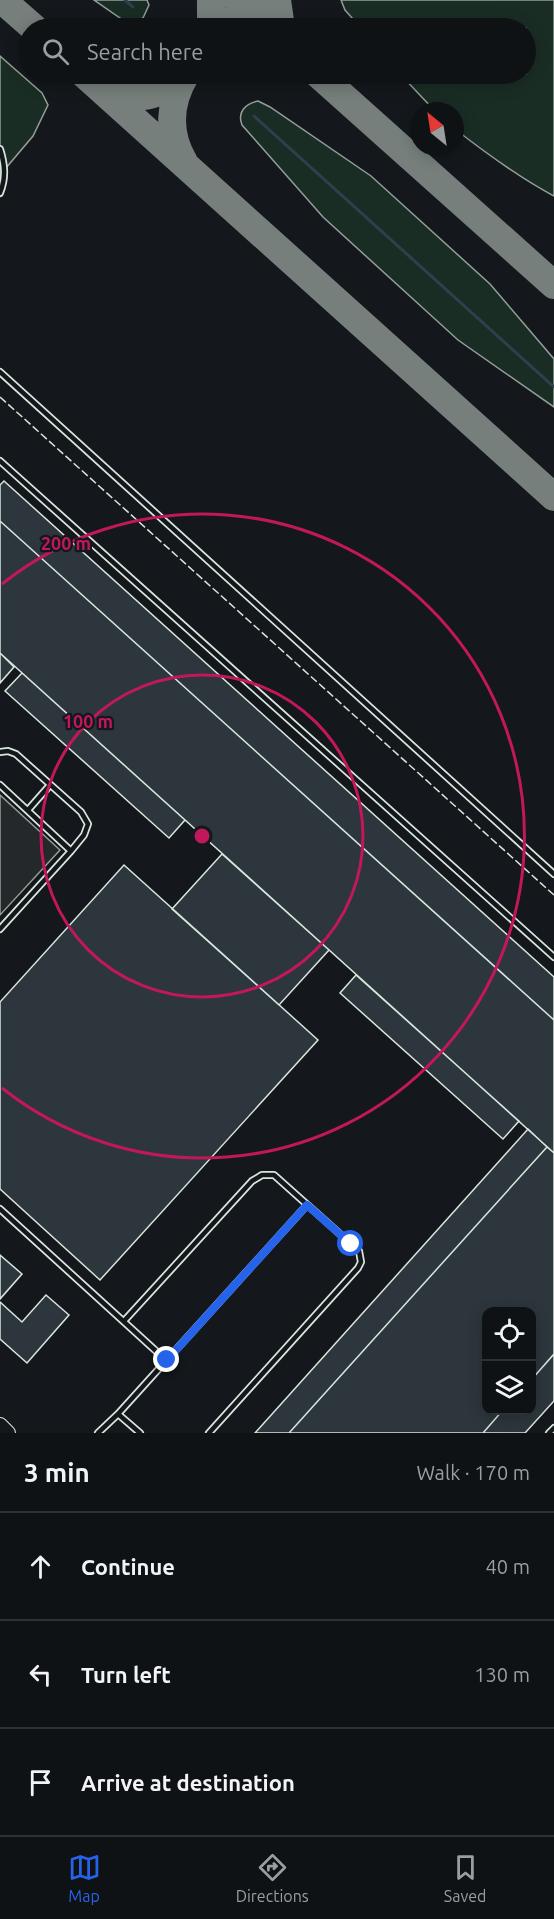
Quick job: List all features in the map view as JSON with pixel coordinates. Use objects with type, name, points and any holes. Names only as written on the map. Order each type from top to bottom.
[{"type":"street","points":[[0,1425],[8,1433]]},
{"type":"lane","points":[[0,149],[5,178],[0,193]]},
{"type":"lane","points":[[0,372],[554,874]]},
{"type":"lane","points":[[0,461],[554,957]]},
{"type":"lane","points":[[0,752],[8,751],[16,754],[81,812],[88,824],[84,835],[71,851],[0,929]]},
{"type":"lane","points":[[0,785],[71,851]]},
{"type":"lane","points":[[28,810],[50,785]]},
{"type":"lane","points":[[124,1321],[252,1181],[262,1175],[274,1175],[358,1251],[361,1262],[311,1322],[209,1433]]},
{"type":"lane","points":[[98,1433],[118,1414],[307,1205]]},
{"type":"lane","points":[[0,1209],[167,1360]]},
{"type":"lane","points":[[118,1414],[140,1433]]},
{"type":"lane","points":[[549,1433],[554,1428]]},
{"type":"green space","points":[[94,0],[147,0],[149,5],[143,18],[120,18]]},
{"type":"green space","points":[[341,0],[554,0],[554,196],[503,165],[464,136],[464,102],[426,102],[409,84],[536,84],[536,18],[352,18],[345,10]]},
{"type":"green space","points":[[0,56],[18,72],[18,84],[32,84],[42,93],[48,105],[33,136],[0,175]]},
{"type":"green space","points":[[258,101],[371,176],[490,284],[554,359],[554,407],[458,340],[323,217],[242,125],[241,112],[243,109]]},
{"type":"shaded area","points":[[0,795],[60,850],[0,915]]},
{"type":"building","points":[[4,481],[554,977],[554,1020],[0,521],[0,485]]},
{"type":"building","points":[[0,521],[554,1020],[554,1153],[0,653]]},
{"type":"building","points":[[0,653],[14,667],[0,683]]},
{"type":"building","points":[[22,673],[185,820],[169,838],[5,691]]},
{"type":"building","points":[[222,854],[329,950],[279,1005],[172,909]]},
{"type":"building","points":[[124,865],[318,1040],[100,1280],[0,1189],[0,1002]]},
{"type":"building","points":[[356,975],[519,1121],[503,1139],[340,993]]},
{"type":"building","points":[[528,1129],[547,1147],[289,1433],[255,1433]]},
{"type":"building","points":[[547,1147],[554,1153],[554,1354],[536,1374],[536,1307],[482,1307],[482,1415],[499,1415],[483,1433],[289,1433]]},
{"type":"building","points":[[0,1255],[22,1274],[0,1299]]},
{"type":"building","points":[[46,1295],[69,1315],[27,1363],[0,1339],[0,1302],[22,1322]]},
{"type":"building","points":[[554,1354],[554,1401],[525,1433],[483,1433],[499,1415],[536,1415],[536,1374]]},
{"type":"waterway","points":[[125,0],[133,7]]},
{"type":"waterway","points":[[254,116],[554,387]]},
{"type":"taxiway","points":[[2,0],[23,18]]},
{"type":"taxiway","points":[[211,0],[211,18]]},
{"type":"taxiway","points":[[237,0],[257,18]]},
{"type":"taxiway","points":[[235,18],[251,0]]},
{"type":"taxiway","points":[[277,0],[280,18]]},
{"type":"taxiway","points":[[95,84],[554,497]]},
{"type":"taxiway","points":[[104,87],[128,95],[147,96],[171,84]]},
{"type":"taxiway","points":[[181,84],[172,118],[175,140],[184,162]]},
{"type":"taxiway","points":[[329,84],[554,285]]},
{"type":"fence","points":[[0,397],[554,895]]},
{"type":"route","points":[[167,1360],[307,1205],[351,1244]]}]
